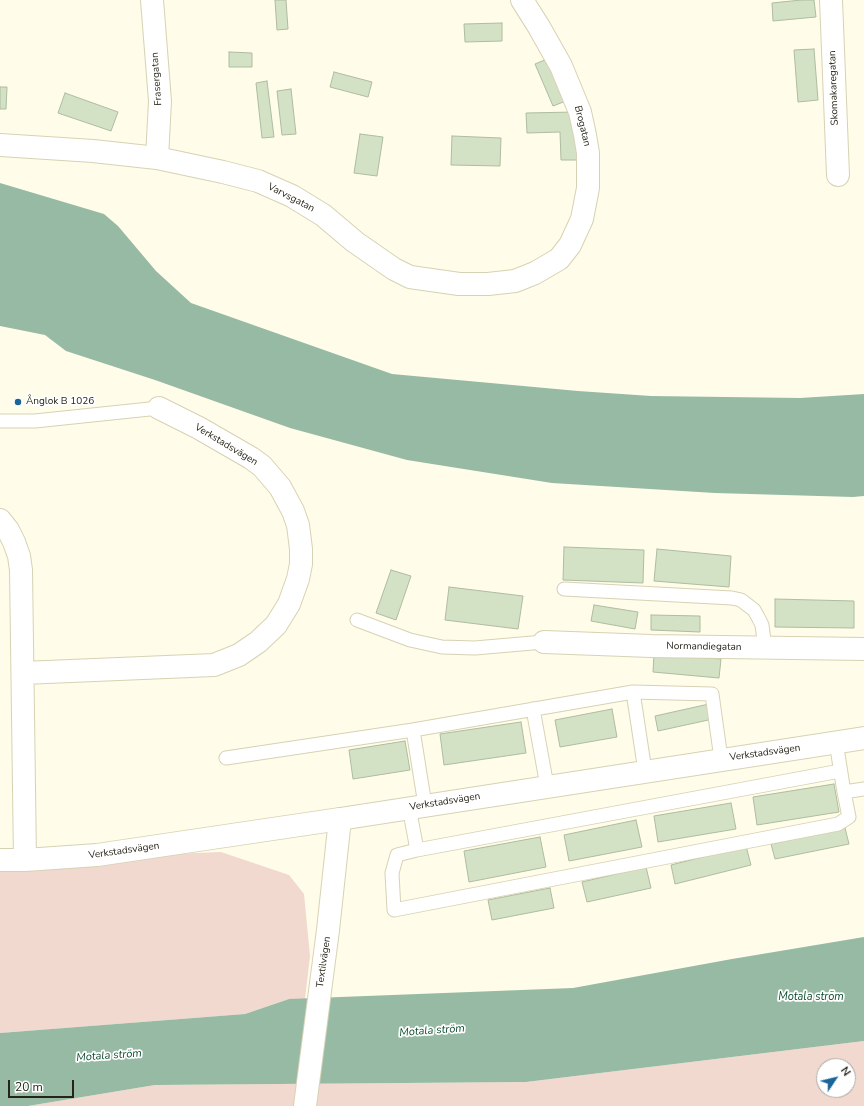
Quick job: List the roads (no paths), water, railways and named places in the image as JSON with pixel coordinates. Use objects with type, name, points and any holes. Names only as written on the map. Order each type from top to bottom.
[{"type":"street","name":"Frasergatan","points":[[152,0],[160,101],[157,158]]},
{"type":"street","name":"Brogatan","points":[[522,0],[561,66],[580,112],[586,135],[588,152],[588,188],[582,219],[570,245],[559,259]]},
{"type":"street","name":"Skomakaregatan","points":[[831,0],[838,175]]},
{"type":"street","name":"Varvsgatan","points":[[0,145],[92,151],[157,158],[258,181],[292,196],[323,215],[355,242],[394,269],[410,277],[459,284],[488,284],[515,281],[536,273],[559,259]]},
{"type":"street","name":"Verkstadsvägen","points":[[23,673],[214,665],[239,655],[258,642],[276,625],[289,604],[298,579],[301,549],[298,525],[293,510],[280,487],[267,471],[251,458],[199,428],[159,408]]},
{"type":"street","points":[[0,520],[8,530],[14,542],[19,556],[21,570],[25,860]]},
{"type":"street","name":"Normandiegatan","points":[[544,642],[651,646],[864,649]]},
{"type":"street","name":"Verkstadsvägen","points":[[0,860],[25,860],[97,855],[864,738]]},
{"type":"street","name":"Textilvägen","points":[[305,1106],[328,930],[340,819]]},
{"type":"lane","points":[[0,421],[36,420],[159,408]]},
{"type":"lane","points":[[564,588],[732,598],[741,600],[754,610],[762,625],[765,648]]},
{"type":"lane","points":[[357,620],[410,640],[442,646],[475,648],[544,642]]},
{"type":"lane","points":[[633,692],[645,771]]},
{"type":"lane","points":[[226,758],[413,730],[633,692],[712,694],[721,759]]},
{"type":"lane","points":[[533,710],[547,786]]},
{"type":"lane","points":[[413,730],[417,806],[417,850]]},
{"type":"lane","points":[[836,742],[849,817],[838,824],[394,910],[392,873],[397,855],[840,771]]},
{"type":"lane","points":[[844,792],[864,788]]},
{"type":"water","points":[[0,183],[104,214],[118,226],[156,271],[191,303],[392,374],[651,396],[800,398],[864,394],[864,496],[853,497],[715,493],[552,483],[407,460],[290,428],[155,380],[66,351],[45,335],[0,326]]},
{"type":"water","name":"Motala ström","points":[[864,937],[864,1041],[526,1082],[155,1085],[28,1106],[0,1106],[0,1033],[245,1014],[289,999],[573,988]]},
{"type":"place","name":"Ånglok B 1026","points":[[18,402]]}]
